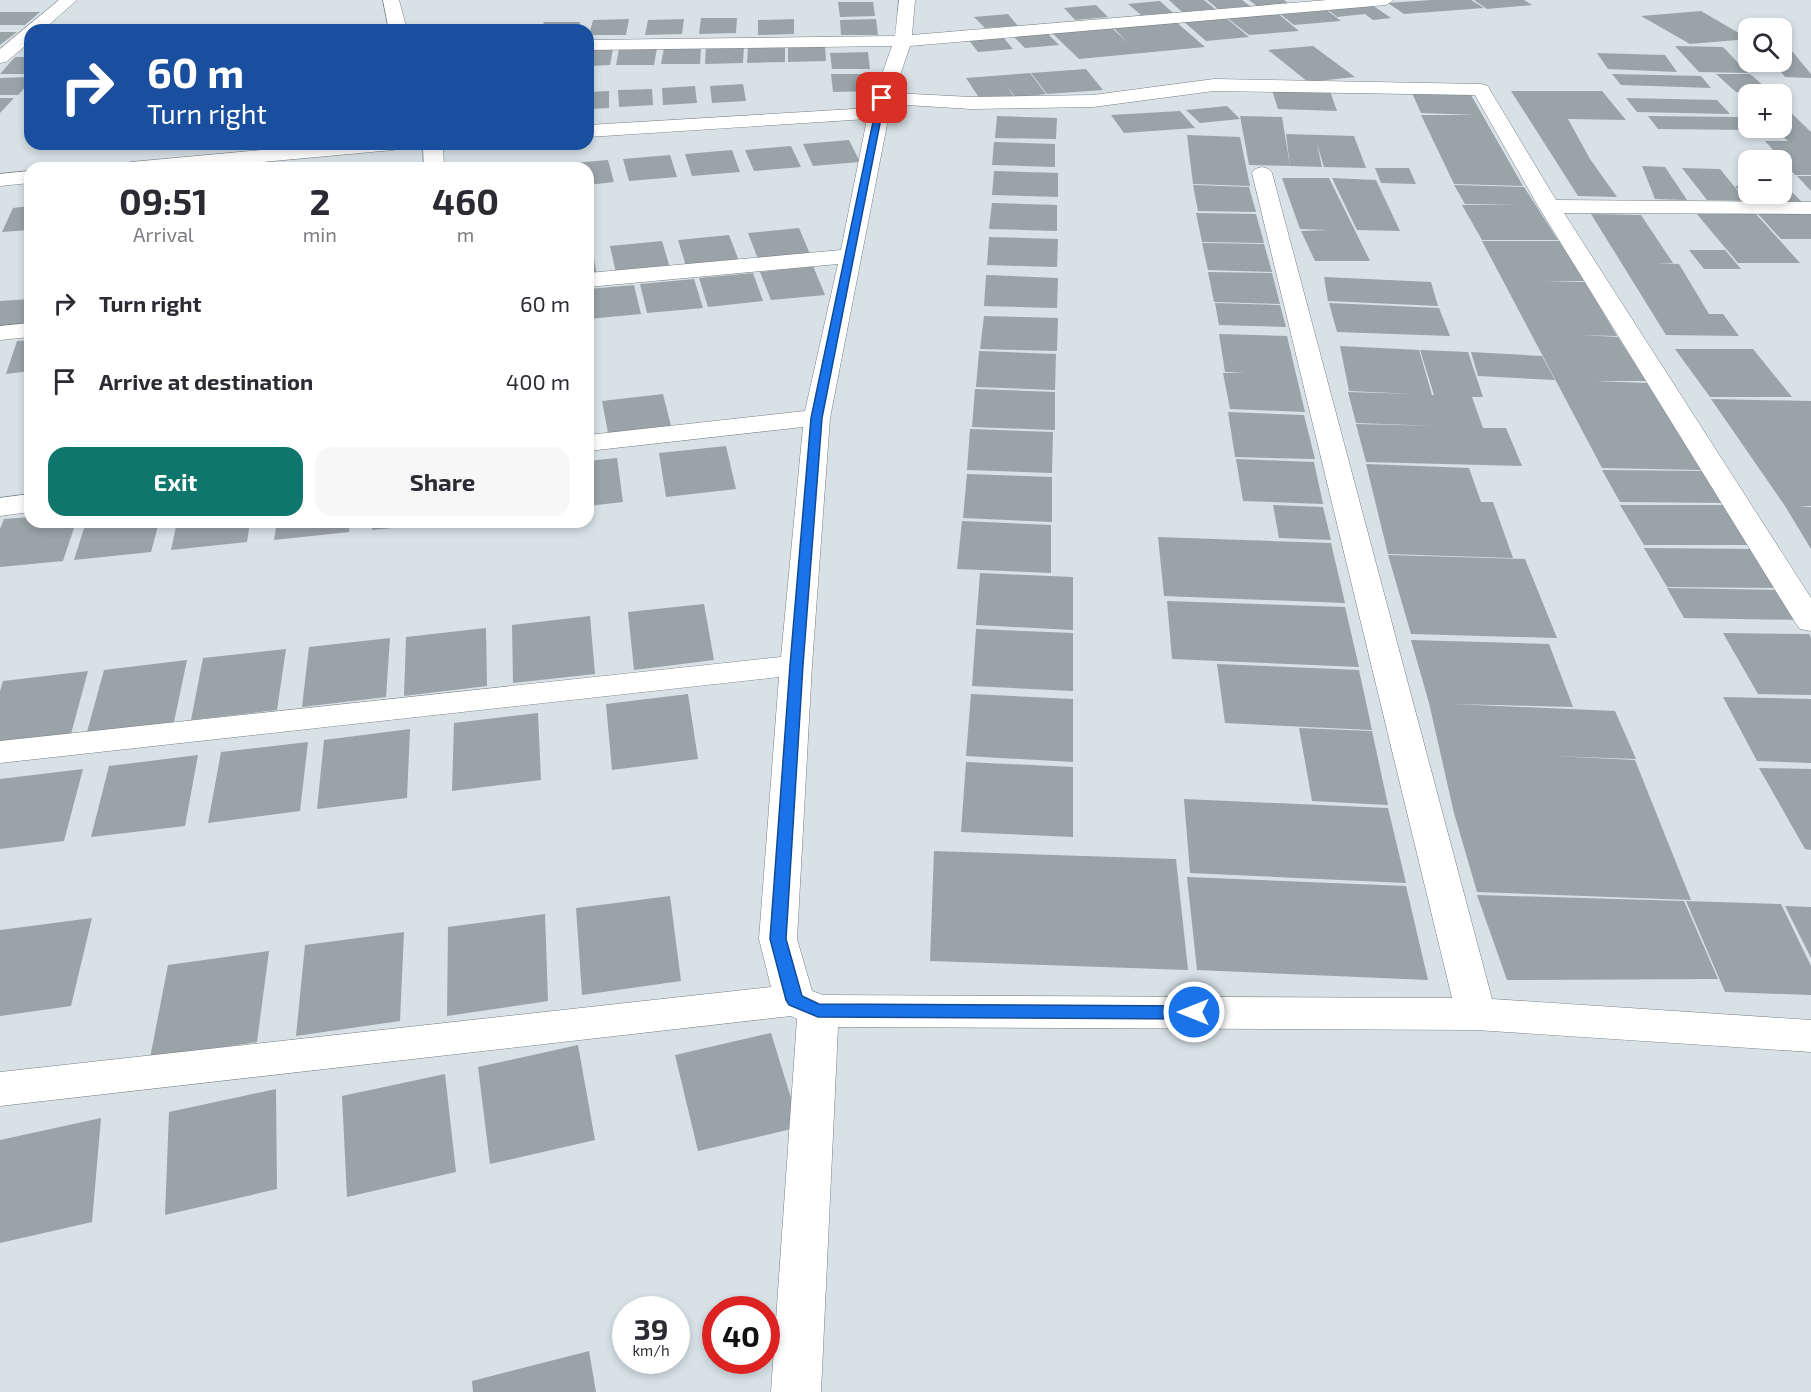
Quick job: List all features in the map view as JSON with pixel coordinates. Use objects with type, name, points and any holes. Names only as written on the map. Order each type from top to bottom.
[{"type":"street","points":[[40,24],[69,0]]},
{"type":"street","points":[[391,0],[397,24]]},
{"type":"street","points":[[796,1392],[806,1005],[778,939],[796,665],[817,418],[880,106],[903,41],[907,0]]},
{"type":"street","points":[[594,45],[903,41],[1386,0]]},
{"type":"street","points":[[4,55],[24,38]]},
{"type":"street","points":[[4,55],[24,53]]},
{"type":"street","points":[[594,130],[880,106],[1093,101],[1214,85],[1481,90],[1549,206],[1811,622]]},
{"type":"street","points":[[196,162],[328,150]]},
{"type":"street","points":[[1262,173],[1476,1014]]},
{"type":"street","points":[[0,180],[24,178]]},
{"type":"street","points":[[1549,206],[1811,208]]},
{"type":"street","points":[[594,279],[851,256]]},
{"type":"street","points":[[0,333],[24,331]]},
{"type":"street","points":[[594,442],[817,418]]},
{"type":"street","points":[[0,507],[24,504]]},
{"type":"street","points":[[0,752],[796,665]]},
{"type":"street","points":[[0,1089],[806,1005],[1476,1014],[1811,1036]]},
{"type":"building","points":[[1169,0],[1204,0],[1215,9],[1182,12]]},
{"type":"building","points":[[1207,0],[1242,0],[1250,6],[1218,9]]},
{"type":"building","points":[[1249,0],[1284,0],[1288,3],[1257,6]]},
{"type":"building","points":[[1471,0],[1484,8],[1404,14],[1388,3]]},
{"type":"building","points":[[1474,0],[1524,0],[1532,5],[1487,9]]},
{"type":"building","points":[[1160,1],[1173,13],[1141,15],[1128,4]]},
{"type":"building","points":[[838,2],[873,2],[875,16],[840,17]]},
{"type":"building","points":[[1096,5],[1108,17],[1075,20],[1064,8]]},
{"type":"building","points":[[1372,5],[1391,18],[1373,20],[1365,14],[1337,17],[1326,8]]},
{"type":"building","points":[[1324,8],[1341,21],[1294,25],[1278,12]]},
{"type":"building","points":[[1701,11],[1738,33],[1738,40],[1690,44],[1641,16]]},
{"type":"building","points":[[0,12],[40,12],[24,25],[0,25]]},
{"type":"building","points":[[1276,12],[1299,31],[1249,35],[1226,17]]},
{"type":"building","points":[[1008,14],[1018,26],[985,28],[974,17]]},
{"type":"building","points":[[1225,17],[1249,37],[1206,41],[1182,20]]},
{"type":"building","points":[[701,18],[737,18],[736,33],[699,34]]},
{"type":"building","points":[[629,19],[626,35],[594,35],[593,20]]},
{"type":"building","points":[[684,19],[682,34],[645,35],[648,20]]},
{"type":"building","points":[[794,19],[794,34],[758,35],[758,20]]},
{"type":"building","points":[[876,19],[878,35],[841,35],[840,20]]},
{"type":"building","points":[[1175,21],[1205,47],[1079,59],[1051,32],[1110,26],[1128,43],[1112,26]]},
{"type":"building","points":[[544,22],[580,22],[580,24],[543,24]]},
{"type":"building","points":[[0,32],[17,32],[0,45]]},
{"type":"building","points":[[1047,33],[1059,45],[1025,48],[1013,36]]},
{"type":"building","points":[[1002,36],[1013,49],[978,52],[968,39]]},
{"type":"building","points":[[785,45],[785,62],[747,63],[748,46]]},
{"type":"building","points":[[788,45],[825,45],[826,61],[788,62]]},
{"type":"building","points":[[744,46],[743,63],[705,64],[706,47]]},
{"type":"building","points":[[1313,46],[1355,77],[1308,82],[1268,50]]},
{"type":"building","points":[[1675,46],[1723,47],[1738,63],[1738,72],[1748,73],[1699,72]]},
{"type":"building","points":[[701,47],[700,64],[661,64],[664,48]]},
{"type":"building","points":[[657,48],[654,65],[616,65],[619,49]]},
{"type":"building","points":[[594,49],[613,49],[610,65],[594,66]]},
{"type":"building","points":[[1792,51],[1811,74],[1811,78],[1785,77],[1781,72],[1792,72]]},
{"type":"building","points":[[868,52],[870,69],[832,69],[830,53]]},
{"type":"building","points":[[1597,53],[1665,55],[1677,72],[1608,69]]},
{"type":"building","points":[[15,57],[24,57],[24,74],[0,74]]},
{"type":"building","points":[[1086,69],[1103,90],[1047,94],[1031,73]]},
{"type":"building","points":[[1030,73],[1046,94],[1015,97],[1006,84],[1014,97],[980,99],[966,78]]},
{"type":"building","points":[[831,74],[870,74],[872,91],[833,92]]},
{"type":"building","points":[[1612,74],[1701,76],[1711,88],[1621,85]]},
{"type":"building","points":[[1716,74],[1750,74],[1762,84],[1738,84],[1738,92]]},
{"type":"building","points":[[24,77],[24,88],[18,95],[0,95],[0,78]]},
{"type":"building","points":[[743,84],[746,101],[712,103],[710,86]]},
{"type":"building","points":[[695,86],[697,103],[663,105],[662,88]]},
{"type":"building","points":[[1271,87],[1329,88],[1337,111],[1278,109]]},
{"type":"building","points":[[652,89],[653,105],[619,107],[618,90]]},
{"type":"building","points":[[609,91],[609,108],[594,109],[594,92]]},
{"type":"building","points":[[1511,91],[1602,91],[1626,120],[1568,119],[1590,159],[1617,197],[1578,196]]},
{"type":"building","points":[[1412,93],[1471,95],[1523,186],[1454,184],[1421,115],[1476,115],[1421,113]]},
{"type":"building","points":[[0,98],[14,98],[0,113]]},
{"type":"building","points":[[1626,98],[1717,100],[1730,114],[1637,112]]},
{"type":"building","points":[[1227,106],[1240,119],[1200,123],[1186,110]]},
{"type":"building","points":[[1180,111],[1195,128],[1124,133],[1111,115]]},
{"type":"building","points":[[1792,114],[1811,132],[1811,175],[1795,175],[1792,172],[1792,150],[1773,150],[1765,141],[1788,141],[1785,138],[1792,138]]},
{"type":"building","points":[[997,116],[1057,118],[1056,139],[995,138]]},
{"type":"building","points":[[1240,116],[1282,117],[1290,166],[1249,165]]},
{"type":"building","points":[[1648,116],[1738,117],[1738,130],[1658,129]]},
{"type":"building","points":[[1286,134],[1354,136],[1366,168],[1324,167],[1317,144],[1322,167],[1290,166]]},
{"type":"building","points":[[1187,135],[1240,137],[1250,186],[1193,184]]},
{"type":"building","points":[[849,140],[860,162],[813,166],[803,144]]},
{"type":"building","points":[[994,142],[1055,144],[1055,167],[992,165]]},
{"type":"building","points":[[791,146],[801,167],[754,171],[745,150]]},
{"type":"building","points":[[732,150],[740,172],[692,176],[685,154]]},
{"type":"building","points":[[670,155],[677,177],[629,181],[623,159]]},
{"type":"building","points":[[608,160],[614,182],[594,184],[594,162],[584,162]]},
{"type":"building","points":[[1642,166],[1665,167],[1687,200],[1655,199]]},
{"type":"building","points":[[1375,168],[1409,168],[1416,184],[1381,183]]},
{"type":"building","points":[[1682,168],[1720,169],[1738,191],[1738,201],[1707,200]]},
{"type":"building","points":[[994,171],[1058,173],[1058,197],[992,195]]},
{"type":"building","points":[[1797,176],[1811,176],[1811,191]]},
{"type":"building","points":[[1282,178],[1329,178],[1370,261],[1315,261],[1301,231],[1328,230],[1300,229]]},
{"type":"building","points":[[1332,178],[1376,180],[1400,231],[1357,230]]},
{"type":"building","points":[[1193,185],[1249,187],[1256,212],[1198,211]]},
{"type":"building","points":[[1454,185],[1524,187],[1558,240],[1482,240],[1462,205],[1520,204],[1465,204]]},
{"type":"building","points":[[1792,192],[1802,202],[1792,202]]},
{"type":"building","points":[[992,203],[1057,205],[1057,231],[989,229]]},
{"type":"building","points":[[24,207],[24,230],[2,232],[13,208]]},
{"type":"building","points":[[1196,213],[1256,214],[1264,243],[1202,242]]},
{"type":"building","points":[[1696,213],[1755,213],[1800,263],[1738,263]]},
{"type":"building","points":[[1757,213],[1811,213],[1811,239],[1781,239]]},
{"type":"building","points":[[1591,214],[1641,215],[1673,263],[1657,263],[1679,264],[1709,314],[1723,314],[1739,336],[1666,335]]},
{"type":"building","points":[[799,228],[810,254],[758,259],[748,233]]},
{"type":"building","points":[[729,235],[739,261],[686,266],[678,240]]},
{"type":"building","points":[[989,237],[1058,239],[1057,267],[987,265]]},
{"type":"building","points":[[662,241],[670,268],[616,273],[610,246]]},
{"type":"building","points":[[1482,241],[1559,241],[1585,281],[1543,281],[1585,282],[1617,336],[1580,335],[1618,337],[1646,381],[1595,381],[1647,383],[1701,470],[1602,468]]},
{"type":"building","points":[[1202,243],[1264,244],[1272,272],[1208,270]]},
{"type":"building","points":[[1689,250],[1725,250],[1741,269],[1704,269]]},
{"type":"building","points":[[594,259],[597,275],[594,275]]},
{"type":"building","points":[[813,266],[825,295],[771,300],[760,272]]},
{"type":"building","points":[[1208,272],[1272,273],[1280,304],[1214,302]]},
{"type":"building","points":[[753,273],[763,301],[708,307],[699,278]]},
{"type":"building","points":[[986,275],[1058,278],[1057,308],[984,306]]},
{"type":"building","points":[[1324,277],[1431,282],[1438,306],[1328,301]]},
{"type":"building","points":[[694,279],[703,308],[647,313],[640,284]]},
{"type":"building","points":[[634,285],[641,314],[594,318],[594,288]]},
{"type":"building","points":[[24,299],[24,328],[0,330],[0,301]]},
{"type":"building","points":[[1215,303],[1280,305],[1286,327],[1219,325]]},
{"type":"building","points":[[1329,303],[1439,308],[1450,336],[1337,332]]},
{"type":"building","points":[[984,316],[1058,318],[1057,351],[980,349]]},
{"type":"building","points":[[1219,334],[1287,336],[1305,412],[1230,409],[1223,373],[1246,373],[1225,372]]},
{"type":"building","points":[[24,340],[24,372],[6,374],[17,341]]},
{"type":"building","points":[[1340,346],[1419,350],[1432,395],[1434,395],[1420,350],[1468,352],[1483,397],[1472,397],[1483,428],[1506,428],[1522,466],[1366,462],[1356,424],[1436,426],[1356,423],[1348,392],[1414,394],[1349,391]]},
{"type":"building","points":[[1675,349],[1753,349],[1792,397],[1710,397]]},
{"type":"building","points":[[979,351],[1056,354],[1055,390],[976,387]]},
{"type":"building","points":[[1471,352],[1542,356],[1555,380],[1478,376]]},
{"type":"building","points":[[975,389],[1055,392],[1055,430],[972,427]]},
{"type":"building","points":[[663,394],[672,430],[609,438],[602,401]]},
{"type":"building","points":[[1711,399],[1811,401],[1811,506],[1797,506],[1811,507],[1811,549],[1785,506]]},
{"type":"building","points":[[1228,412],[1304,415],[1315,459],[1235,457]]},
{"type":"building","points":[[970,429],[1053,432],[1052,473],[967,470]]},
{"type":"building","points":[[726,446],[736,489],[666,497],[659,453]]},
{"type":"building","points":[[617,458],[623,502],[594,505],[594,460]]},
{"type":"building","points":[[1236,459],[1314,462],[1323,504],[1243,501]]},
{"type":"building","points":[[1366,464],[1469,468],[1481,502],[1493,502],[1513,558],[1388,554]]},
{"type":"building","points":[[1602,470],[1702,471],[1724,503],[1620,502]]},
{"type":"building","points":[[967,474],[1052,477],[1052,522],[963,518]]},
{"type":"building","points":[[1273,505],[1323,507],[1331,540],[1279,538]]},
{"type":"building","points":[[1620,505],[1724,505],[1751,545],[1644,545]]},
{"type":"building","points":[[24,517],[24,528],[74,528],[63,561],[0,567],[0,529],[4,519]]},
{"type":"building","points":[[962,521],[1051,525],[1051,573],[957,569]]},
{"type":"building","points":[[84,528],[157,528],[151,552],[74,560]]},
{"type":"building","points":[[176,528],[249,528],[247,542],[171,550]]},
{"type":"building","points":[[276,528],[349,528],[349,532],[274,540]]},
{"type":"building","points":[[1158,537],[1331,543],[1345,603],[1164,596]]},
{"type":"building","points":[[1644,548],[1753,549],[1779,588],[1667,587]]},
{"type":"building","points":[[1388,555],[1525,559],[1557,638],[1411,634]]},
{"type":"building","points":[[980,573],[1073,577],[1073,630],[976,625]]},
{"type":"building","points":[[1667,588],[1781,590],[1800,620],[1684,618]]},
{"type":"building","points":[[1167,601],[1345,607],[1359,667],[1172,659]]},
{"type":"building","points":[[704,604],[714,660],[634,670],[628,612]]},
{"type":"building","points":[[590,616],[595,674],[513,683],[512,625]]},
{"type":"building","points":[[486,628],[487,686],[404,696],[406,637]]},
{"type":"building","points":[[976,629],[1073,633],[1073,691],[972,686]]},
{"type":"building","points":[[1723,633],[1809,634],[1811,638],[1811,695],[1758,694]]},
{"type":"building","points":[[390,638],[386,697],[302,707],[309,647]]},
{"type":"building","points":[[1411,640],[1549,644],[1573,707],[1453,704],[1615,711],[1636,759],[1553,756],[1635,760],[1691,900],[1477,892],[1454,813],[1429,703]]},
{"type":"building","points":[[286,649],[277,710],[191,720],[203,658]]},
{"type":"building","points":[[187,660],[174,722],[87,732],[104,670]]},
{"type":"building","points":[[1217,664],[1359,670],[1372,730],[1225,723]]},
{"type":"building","points":[[88,671],[71,734],[0,742],[0,691],[3,681]]},
{"type":"building","points":[[688,694],[698,759],[612,770],[606,704]]},
{"type":"building","points":[[971,694],[1073,699],[1073,762],[966,756]]},
{"type":"building","points":[[1723,697],[1811,699],[1811,763],[1757,761]]},
{"type":"building","points":[[538,713],[541,780],[452,791],[454,723]]},
{"type":"building","points":[[1299,728],[1372,731],[1388,805],[1312,801]]},
{"type":"building","points":[[410,729],[407,798],[317,809],[324,740]]},
{"type":"building","points":[[308,742],[300,811],[208,823],[221,752]]},
{"type":"building","points":[[198,755],[185,826],[91,837],[109,766]]},
{"type":"building","points":[[966,762],[1073,767],[1073,837],[961,832]]},
{"type":"building","points":[[1759,768],[1811,769],[1811,850],[1805,849]]},
{"type":"building","points":[[83,769],[64,841],[0,849],[0,779]]},
{"type":"building","points":[[1184,799],[1388,808],[1406,883],[1190,873]]},
{"type":"building","points":[[934,851],[1176,859],[1188,970],[930,961]]},
{"type":"building","points":[[1187,877],[1406,886],[1428,980],[1197,970]]},
{"type":"building","points":[[1477,895],[1684,901],[1718,979],[1507,980]]},
{"type":"building","points":[[670,896],[681,981],[582,995],[576,908]]},
{"type":"building","points":[[1686,901],[1781,904],[1811,966],[1811,995],[1725,992]]},
{"type":"building","points":[[1785,906],[1811,907],[1811,958]]},
{"type":"building","points":[[545,914],[548,1001],[447,1016],[448,927]]},
{"type":"building","points":[[92,918],[71,1006],[0,1016],[0,930]]},
{"type":"building","points":[[404,932],[400,1021],[296,1036],[305,945]]},
{"type":"building","points":[[269,951],[257,1042],[150,1058],[168,965]]},
{"type":"building","points":[[771,1033],[800,1127],[698,1151],[675,1055]]},
{"type":"building","points":[[578,1045],[595,1140],[490,1164],[478,1067]]},
{"type":"building","points":[[445,1074],[456,1172],[347,1197],[342,1096]]},
{"type":"building","points":[[276,1089],[277,1189],[165,1215],[169,1112]]},
{"type":"building","points":[[101,1118],[92,1222],[0,1243],[0,1140]]},
{"type":"building","points":[[589,1351],[596,1392],[473,1392],[472,1381]]},
{"type":"route","points":[[882,98],[817,418],[796,665],[778,939],[795,1000],[818,1011],[1194,1012]]}]
